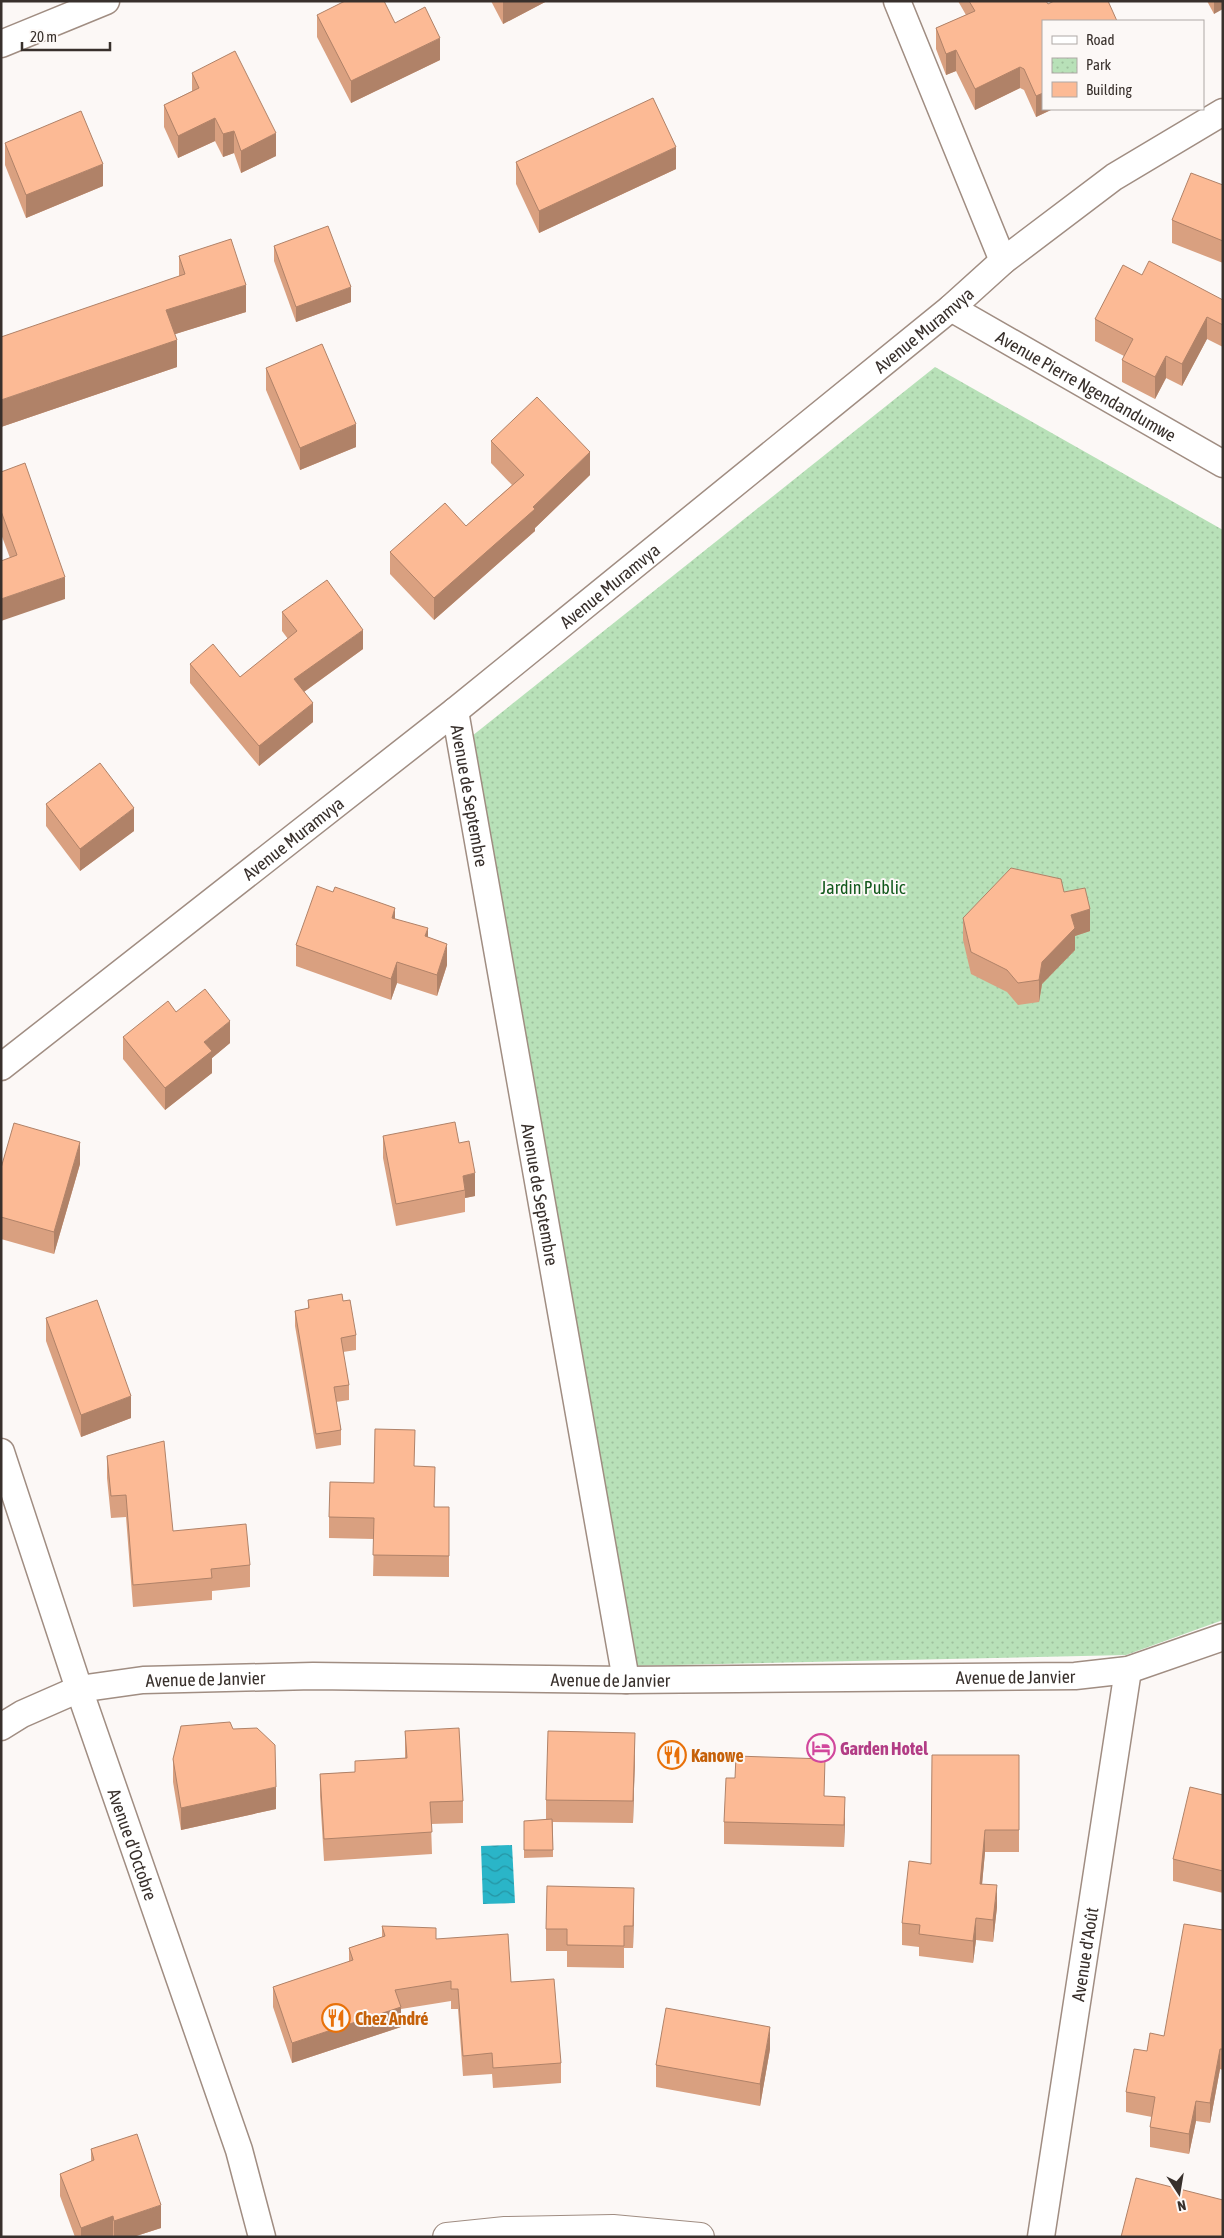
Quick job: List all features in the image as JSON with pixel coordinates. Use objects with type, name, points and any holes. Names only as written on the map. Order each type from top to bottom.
[{"type":"street","points":[[1,44],[106,1]]},
{"type":"street","points":[[897,1],[1003,261]]},
{"type":"street","name":"Avenue Muramvya","points":[[1,1066],[455,711],[951,308],[1003,261],[1114,177],[1223,112]]},
{"type":"street","name":"Avenue Pierre Ngendandumwe","points":[[951,308],[1223,464]]},
{"type":"street","name":"Avenue de Septembre","points":[[455,711],[626,1680]]},
{"type":"street","name":"Avenue d'Octobre","points":[[1,1452],[80,1689],[240,2150],[262,2237]]},
{"type":"street","name":"Avenue de Janvier","points":[[1,1727],[22,1714],[80,1689],[144,1680],[313,1676],[626,1680],[1075,1676],[1128,1670],[1223,1637]]},
{"type":"street","name":"Avenue d'Août","points":[[1041,2237],[1128,1670]]},
{"type":"street","points":[[447,2237],[505,2231],[613,2229],[700,2237]]},
{"type":"green space","name":"Jardin Public","points":[[935,367],[1223,530],[1223,1620],[1126,1655],[631,1666],[472,736]]},
{"type":"water","points":[[512,1845],[515,1903],[483,1904],[481,1846]]},
{"type":"building","points":[[345,1],[384,1],[395,23],[425,7],[440,38],[351,81],[317,15]]},
{"type":"building","points":[[969,1],[1046,1],[1048,4],[1054,1],[1108,1],[1117,20],[1042,20],[1042,93],[1036,96],[1024,69],[1020,67],[975,89],[956,50],[946,54],[936,28],[975,11]]},
{"type":"building","points":[[235,51],[276,133],[241,151],[234,131],[223,134],[215,118],[178,136],[164,105],[199,88],[192,73]]},
{"type":"building","points":[[653,98],[676,147],[539,211],[516,162]]},
{"type":"building","points":[[81,111],[103,164],[26,195],[5,143]]},
{"type":"building","points":[[1191,173],[1223,185],[1223,241],[1172,220]]},
{"type":"building","points":[[328,226],[351,287],[296,307],[274,246]]},
{"type":"building","points":[[231,239],[246,285],[166,310],[177,340],[1,400],[1,337],[185,274],[179,256]]},
{"type":"building","points":[[1149,261],[1223,300],[1223,325],[1207,317],[1182,364],[1166,356],[1155,377],[1122,360],[1133,339],[1095,319],[1123,265],[1142,275]]},
{"type":"building","points":[[322,344],[356,424],[300,448],[266,368]]},
{"type":"building","points":[[537,397],[590,452],[533,507],[535,509],[434,598],[390,552],[445,503],[466,526],[524,475],[491,441]]},
{"type":"building","points":[[25,463],[65,577],[1,599],[1,561],[17,555],[1,511],[1,472]]},
{"type":"building","points":[[327,580],[363,630],[294,679],[313,703],[259,746],[190,664],[213,644],[240,677],[297,631],[282,612]]},
{"type":"building","points":[[100,763],[134,808],[80,849],[46,804]]},
{"type":"building","points":[[1011,868],[1061,879],[1064,892],[1085,888],[1090,909],[1071,915],[1075,928],[1042,962],[1039,980],[1018,983],[1007,970],[971,952],[963,918]]},
{"type":"building","points":[[317,886],[333,892],[335,887],[395,908],[392,918],[428,928],[425,936],[447,944],[437,975],[397,962],[391,979],[296,945]]},
{"type":"building","points":[[205,989],[230,1021],[204,1042],[212,1051],[165,1088],[123,1037],[168,1001],[176,1012]]},
{"type":"building","points":[[455,1122],[459,1143],[469,1141],[475,1173],[463,1176],[465,1190],[396,1204],[383,1136]]},
{"type":"building","points":[[14,1123],[80,1142],[54,1232],[1,1217],[1,1168]]},
{"type":"building","points":[[342,1294],[343,1301],[350,1300],[356,1335],[341,1338],[349,1385],[334,1387],[341,1430],[316,1434],[295,1311],[309,1308],[308,1300]]},
{"type":"building","points":[[97,1300],[131,1396],[81,1415],[46,1318]]},
{"type":"building","points":[[375,1429],[415,1430],[414,1466],[435,1467],[434,1507],[449,1507],[449,1556],[373,1555],[374,1518],[329,1517],[330,1482],[374,1483]]},
{"type":"building","points":[[164,1441],[173,1531],[246,1524],[250,1565],[211,1569],[212,1578],[133,1585],[126,1495],[111,1496],[107,1456]]},
{"type":"building","points":[[230,1722],[233,1729],[257,1728],[275,1745],[276,1787],[181,1808],[173,1759],[181,1726]]},
{"type":"building","points":[[459,1728],[463,1801],[430,1802],[432,1832],[324,1839],[320,1774],[355,1772],[355,1761],[407,1758],[405,1731]]},
{"type":"building","points":[[548,1731],[635,1733],[633,1801],[546,1800]]},
{"type":"building","points":[[932,1755],[1019,1755],[1019,1830],[985,1830],[980,1884],[997,1885],[993,1920],[976,1918],[973,1941],[919,1934],[920,1925],[902,1923],[909,1861],[931,1864]]},
{"type":"building","points":[[736,1756],[825,1759],[824,1796],[845,1797],[844,1825],[724,1822],[726,1778],[735,1778]]},
{"type":"building","points":[[1190,1787],[1223,1795],[1223,1871],[1173,1859]]},
{"type":"building","points":[[552,1819],[553,1850],[524,1850],[524,1821]]},
{"type":"building","points":[[547,1886],[634,1888],[633,1926],[624,1926],[624,1946],[567,1945],[567,1929],[546,1929]]},
{"type":"building","points":[[1184,1924],[1223,1930],[1223,2049],[1220,2049],[1210,2103],[1196,2101],[1189,2134],[1150,2127],[1155,2097],[1126,2092],[1134,2049],[1147,2051],[1150,2033],[1164,2036]]},
{"type":"building","points":[[382,1926],[436,1928],[436,1939],[508,1934],[511,1982],[554,1979],[561,2063],[493,2068],[492,2053],[463,2056],[458,1989],[451,1989],[451,1981],[395,1990],[401,2007],[292,2043],[273,1987],[353,1960],[349,1948],[385,1936]]},
{"type":"building","points":[[666,2008],[770,2027],[760,2084],[656,2065]]},
{"type":"building","points":[[137,2134],[161,2205],[114,2221],[113,2216],[81,2228],[60,2174],[94,2160],[91,2149]]},
{"type":"building","points":[[1136,2178],[1223,2200],[1223,2237],[1121,2237]]},
{"type":"place","name":"Garden Hotel","points":[[821,1748]]},
{"type":"place","name":"Kanowe","points":[[672,1755]]},
{"type":"place","name":"Chez André","points":[[336,2018]]}]
